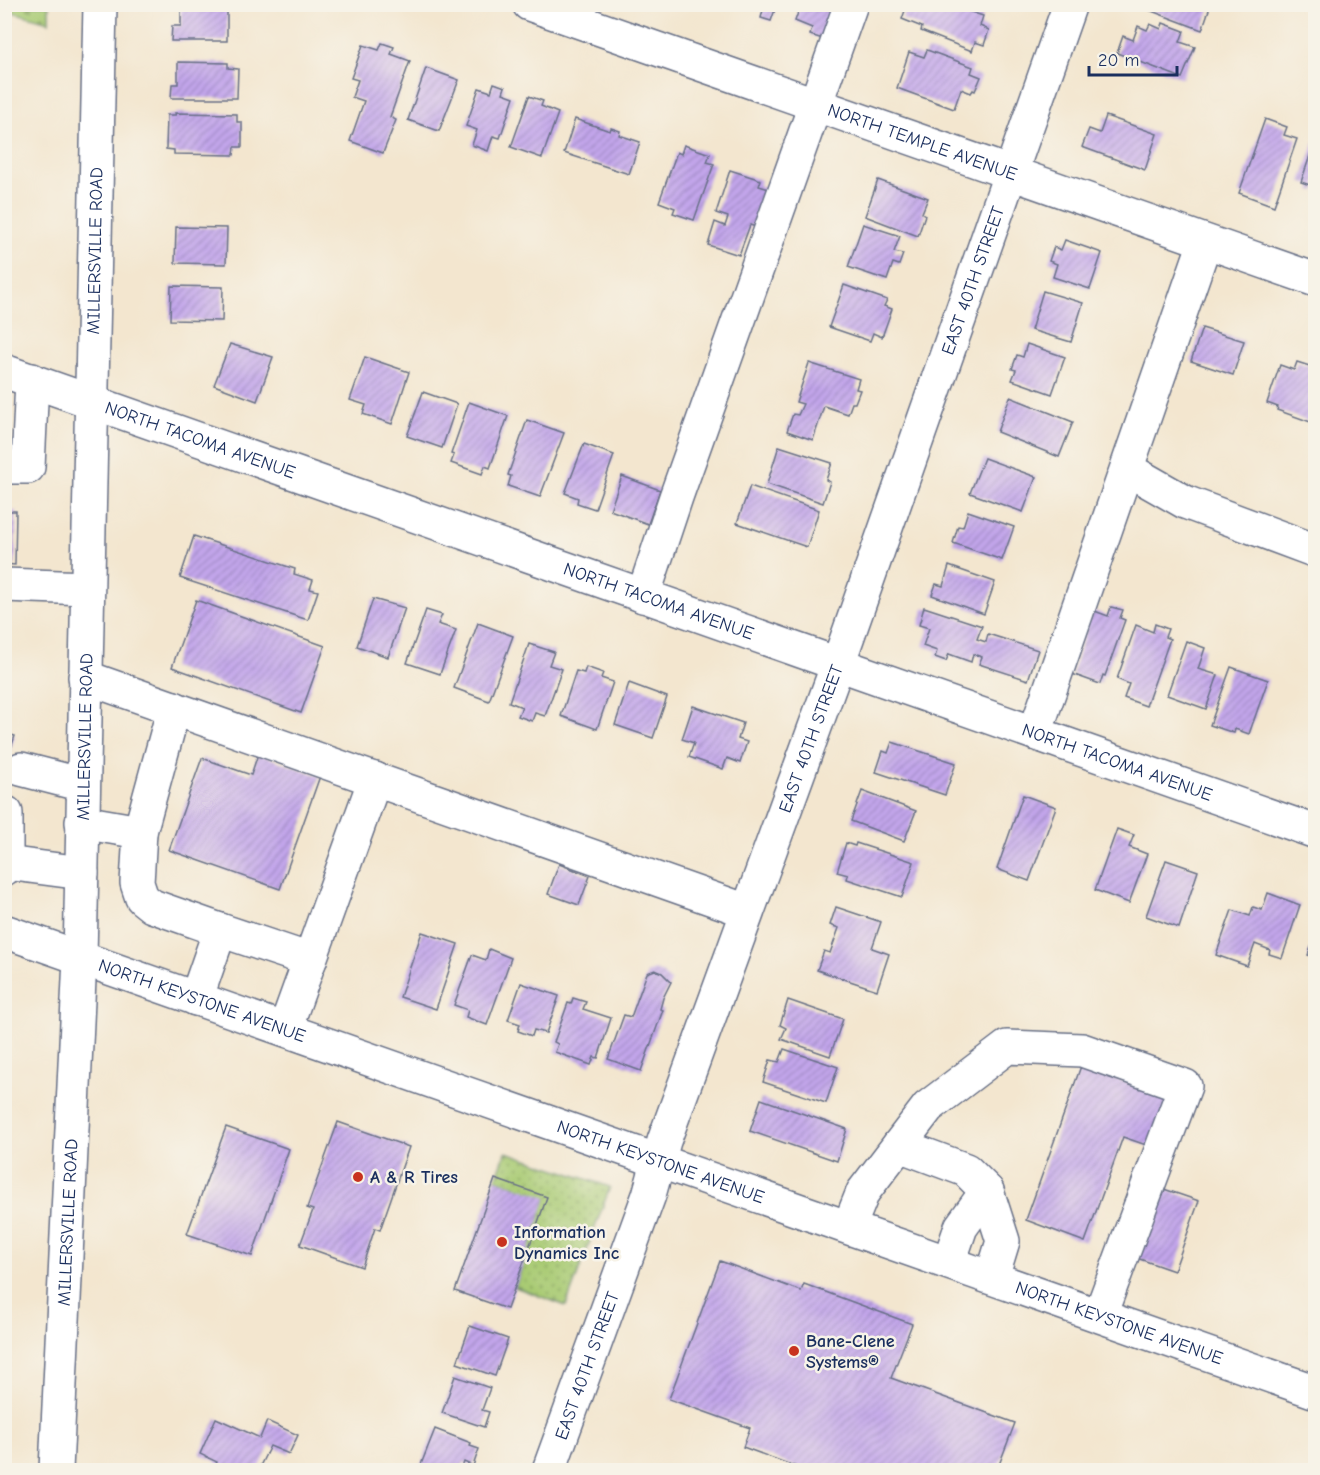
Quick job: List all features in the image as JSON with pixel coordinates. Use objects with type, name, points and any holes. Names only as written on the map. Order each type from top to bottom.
[{"type":"street","name":"MILLERSVILLE ROAD","points":[[56,1470],[80,958],[100,4]]},
{"type":"street","name":"NORTH TEMPLE AVENUE","points":[[529,4],[1316,280]]},
{"type":"street","points":[[643,596],[676,496],[851,4]]},
{"type":"street","name":"EAST 40TH STREET","points":[[549,1470],[648,1195],[664,1141],[838,664],[1070,4]]},
{"type":"street","points":[[1035,733],[1205,242]]},
{"type":"street","name":"NORTH TACOMA AVENUE","points":[[18,376],[1316,832]]},
{"type":"street","points":[[4,467],[28,467],[18,376]]},
{"type":"street","points":[[1127,469],[1185,502],[1316,551]]},
{"type":"street","points":[[4,585],[87,588]]},
{"type":"street","points":[[85,677],[747,911]]},
{"type":"street","points":[[174,708],[140,832],[137,883],[142,898],[152,906],[309,960]]},
{"type":"street","points":[[21,769],[83,785]]},
{"type":"street","points":[[285,1029],[375,779]]},
{"type":"street","points":[[4,813],[6,813],[5,866],[82,873]]},
{"type":"street","points":[[82,822],[140,832]]},
{"type":"street","points":[[196,999],[220,930]]},
{"type":"street","name":"NORTH KEYSTONE AVENUE","points":[[4,931],[1316,1392]]},
{"type":"street","points":[[849,1227],[863,1192],[928,1107],[1007,1047],[1082,1050],[1185,1086],[1100,1315]]},
{"type":"street","points":[[899,1145],[966,1170],[987,1191],[1003,1241],[992,1277]]},
{"type":"street","points":[[949,1262],[961,1227],[987,1191]]},
{"type":"green space","points":[[4,5],[49,5],[49,22],[5,10]]},
{"type":"green space","points":[[506,1152],[610,1187],[566,1306],[515,1287],[546,1198],[496,1179]]},
{"type":"building","points":[[181,4],[215,4],[215,7],[227,7],[227,41],[171,41],[172,26],[181,26]]},
{"type":"building","points":[[777,4],[771,21],[761,18],[763,10],[750,5]]},
{"type":"building","points":[[801,4],[835,4],[823,39],[810,35],[812,28],[795,21]]},
{"type":"building","points":[[1133,4],[1211,4],[1202,30]]},
{"type":"building","points":[[907,5],[950,5],[983,16],[980,26],[989,30],[984,45],[975,42],[972,51],[921,31],[922,27],[902,19]]},
{"type":"building","points":[[1163,23],[1184,31],[1180,42],[1195,47],[1182,78],[1117,53],[1123,36],[1133,40],[1138,26],[1147,30],[1150,24],[1161,29]]},
{"type":"building","points":[[382,43],[394,47],[391,54],[410,61],[390,117],[396,120],[383,153],[350,141],[364,101],[352,97],[358,80],[351,78],[363,45],[379,50]]},
{"type":"building","points":[[927,50],[973,67],[971,73],[981,77],[975,91],[971,93],[961,89],[954,109],[897,88],[909,52],[924,57]]},
{"type":"building","points":[[178,62],[228,63],[228,68],[238,69],[237,98],[171,98],[172,84],[178,84]]},
{"type":"building","points":[[426,68],[459,80],[439,131],[408,120]]},
{"type":"building","points":[[494,83],[505,87],[503,93],[514,97],[500,138],[493,136],[488,151],[472,145],[477,130],[466,126],[479,88],[491,92]]},
{"type":"building","points":[[529,96],[543,101],[541,106],[558,113],[542,158],[511,147]]},
{"type":"building","points":[[175,113],[237,114],[237,122],[242,122],[242,147],[235,147],[234,155],[174,154],[174,150],[166,149],[167,115],[176,115]]},
{"type":"building","points":[[1106,116],[1157,134],[1145,170],[1082,147],[1089,129],[1100,133]]},
{"type":"building","points":[[575,119],[610,131],[611,128],[620,131],[619,135],[640,142],[629,174],[564,153]]},
{"type":"building","points":[[1265,119],[1287,127],[1284,135],[1297,139],[1274,206],[1239,193]]},
{"type":"building","points":[[1315,141],[1316,191],[1311,190],[1313,186],[1301,182]]},
{"type":"building","points":[[684,145],[710,154],[707,162],[714,164],[694,220],[673,213],[675,208],[659,202],[677,152],[681,154]]},
{"type":"building","points":[[730,170],[761,180],[759,186],[769,189],[756,227],[750,225],[739,255],[708,245],[715,222],[725,226],[728,217],[716,213]]},
{"type":"building","points":[[878,180],[928,198],[922,213],[925,215],[918,236],[865,216]]},
{"type":"building","points":[[863,224],[900,236],[894,252],[903,254],[899,265],[893,263],[887,280],[848,267]]},
{"type":"building","points":[[176,227],[227,228],[226,264],[175,263]]},
{"type":"building","points":[[1065,240],[1102,253],[1090,289],[1053,277],[1057,264],[1049,261],[1054,247],[1061,250]]},
{"type":"building","points":[[844,285],[887,300],[884,306],[892,309],[882,337],[873,333],[870,341],[829,327]]},
{"type":"building","points":[[171,286],[223,287],[222,321],[170,320]]},
{"type":"building","points":[[1043,291],[1083,303],[1071,342],[1031,330]]},
{"type":"building","points":[[1202,328],[1244,341],[1233,375],[1191,361]]},
{"type":"building","points":[[230,344],[273,357],[257,401],[214,385]]},
{"type":"building","points":[[1027,344],[1065,357],[1052,394],[1012,380],[1016,370],[1012,369],[1017,355],[1023,357]]},
{"type":"building","points":[[365,357],[409,372],[392,424],[363,414],[366,405],[350,400]]},
{"type":"building","points":[[1297,362],[1316,368],[1316,424],[1277,410],[1278,407],[1267,403],[1280,365],[1294,370]]},
{"type":"building","points":[[809,363],[859,379],[856,389],[860,390],[848,414],[824,406],[813,440],[787,431],[793,414],[798,415],[803,404],[796,402]]},
{"type":"building","points":[[423,392],[457,404],[442,448],[407,436]]},
{"type":"building","points":[[1010,397],[1073,422],[1059,457],[997,432]]},
{"type":"building","points":[[469,402],[508,416],[490,468],[485,466],[482,474],[451,463],[454,455],[451,454]]},
{"type":"building","points":[[527,420],[564,433],[540,497],[508,486],[511,476],[508,475]]},
{"type":"building","points":[[584,444],[614,455],[595,509],[577,503],[578,498],[565,493]]},
{"type":"building","points":[[779,446],[832,463],[826,480],[830,482],[823,503],[767,484]]},
{"type":"building","points":[[984,458],[1036,477],[1023,512],[970,493]]},
{"type":"building","points":[[622,476],[660,490],[648,524],[610,510]]},
{"type":"building","points":[[750,486],[819,510],[807,547],[737,523]]},
{"type":"building","points":[[4,511],[16,511],[15,565],[4,564]]},
{"type":"building","points":[[968,511],[1014,527],[1002,560],[953,543],[958,526],[963,527]]},
{"type":"building","points":[[194,536],[295,569],[294,574],[313,580],[310,589],[318,591],[308,620],[180,578]]},
{"type":"building","points":[[949,566],[995,582],[984,614],[932,595],[936,584],[943,586]]},
{"type":"building","points":[[373,599],[405,608],[388,657],[357,646]]},
{"type":"building","points":[[196,600],[325,646],[301,713],[172,667]]},
{"type":"building","points":[[924,607],[982,626],[977,639],[986,642],[988,634],[1038,650],[1028,680],[979,664],[982,657],[973,654],[971,662],[949,654],[946,661],[935,657],[937,651],[923,646],[929,628],[919,625]]},
{"type":"building","points":[[1111,607],[1123,610],[1120,618],[1125,620],[1100,684],[1072,674],[1092,610],[1108,616]]},
{"type":"building","points":[[426,610],[442,615],[438,624],[456,630],[440,674],[407,663]]},
{"type":"building","points":[[478,623],[513,636],[489,701],[454,688]]},
{"type":"building","points":[[1155,624],[1168,629],[1165,637],[1170,639],[1146,706],[1124,698],[1129,684],[1117,679],[1136,625],[1153,632]]},
{"type":"building","points":[[1186,641],[1205,648],[1198,669],[1218,675],[1206,709],[1167,695]]},
{"type":"building","points":[[529,644],[554,652],[549,665],[562,669],[545,716],[535,713],[532,721],[518,716],[522,707],[509,702]]},
{"type":"building","points":[[586,667],[603,673],[601,678],[613,682],[597,729],[561,716],[576,671],[584,673]]},
{"type":"building","points":[[1231,667],[1268,680],[1249,734],[1235,729],[1234,733],[1210,725]]},
{"type":"building","points":[[629,683],[667,697],[653,738],[615,725]]},
{"type":"building","points":[[693,706],[743,723],[738,739],[747,742],[740,763],[727,758],[723,769],[689,757],[694,743],[682,739]]},
{"type":"building","points":[[4,733],[15,736],[5,765],[4,764]]},
{"type":"building","points":[[892,742],[956,763],[945,795],[876,772],[883,751],[888,753]]},
{"type":"building","points":[[258,754],[320,776],[280,889],[169,850],[202,758],[251,775]]},
{"type":"building","points":[[862,791],[916,811],[904,841],[851,821]]},
{"type":"building","points":[[1023,795],[1056,807],[1029,881],[997,869]]},
{"type":"building","points":[[1117,829],[1134,835],[1129,847],[1147,854],[1129,903],[1095,890]]},
{"type":"building","points":[[846,843],[855,846],[856,843],[914,862],[902,897],[847,879],[848,875],[837,872]]},
{"type":"building","points":[[1166,860],[1198,871],[1179,928],[1146,916]]},
{"type":"building","points":[[559,864],[590,876],[579,905],[548,894]]},
{"type":"building","points":[[1268,893],[1300,905],[1282,958],[1269,954],[1270,950],[1255,944],[1247,966],[1216,955],[1232,910],[1250,916],[1253,907],[1262,910]]},
{"type":"building","points":[[836,907],[881,922],[872,948],[889,954],[877,990],[817,970],[824,951],[830,953],[839,928],[830,925]]},
{"type":"building","points":[[422,932],[458,944],[436,1009],[400,997]]},
{"type":"building","points":[[1316,937],[1316,958],[1308,955]]},
{"type":"building","points":[[489,949],[511,958],[487,1025],[466,1017],[468,1010],[454,1005],[472,955],[486,960]]},
{"type":"building","points":[[655,970],[671,982],[663,998],[660,1009],[663,1010],[641,1071],[608,1059],[624,1015],[631,1017],[647,973]]},
{"type":"building","points":[[521,983],[559,996],[546,1033],[534,1030],[532,1036],[518,1031],[520,1024],[508,1020]]},
{"type":"building","points":[[573,998],[586,1002],[583,1009],[611,1018],[598,1058],[594,1057],[591,1065],[555,1052],[558,1044],[554,1042],[568,1003],[571,1004]]},
{"type":"building","points":[[788,1000],[843,1019],[830,1056],[781,1039],[786,1028],[780,1025]]},
{"type":"building","points":[[784,1049],[838,1067],[826,1103],[763,1082],[770,1060],[779,1062]]},
{"type":"building","points":[[1081,1066],[1170,1098],[1152,1147],[1123,1137],[1085,1242],[1026,1220]]},
{"type":"building","points":[[761,1099],[847,1129],[837,1161],[750,1131]]},
{"type":"building","name":"A & R Tires","points":[[338,1122],[409,1147],[380,1230],[375,1228],[362,1267],[300,1245],[313,1210],[307,1208]]},
{"type":"building","points":[[226,1127],[289,1149],[252,1256],[187,1234]]},
{"type":"building","name":"Information Dynamics Inc","points":[[495,1179],[547,1197],[507,1309],[455,1291]]},
{"type":"building","points":[[1155,1186],[1199,1201],[1174,1271],[1131,1256]]},
{"type":"building","name":"Bane-Clene Systems®","points":[[720,1261],[801,1291],[804,1284],[912,1324],[891,1378],[1015,1423],[997,1470],[805,1470],[743,1447],[750,1428],[669,1399]]},
{"type":"building","points":[[470,1326],[508,1339],[495,1376],[457,1363]]},
{"type":"building","points":[[455,1376],[490,1388],[482,1410],[489,1412],[484,1427],[442,1413]]},
{"type":"building","points":[[216,1418],[260,1438],[267,1421],[298,1435],[289,1454],[270,1446],[258,1470],[213,1470],[217,1462],[200,1454]]},
{"type":"building","points":[[435,1429],[471,1443],[470,1446],[479,1449],[473,1466],[464,1462],[461,1470],[430,1470],[420,1467]]},
{"type":"place","name":"A & R Tires","points":[[358,1177]]},
{"type":"place","name":"Information Dynamics Inc","points":[[502,1242]]},
{"type":"place","name":"Bane-Clene Systems®","points":[[794,1351]]}]
